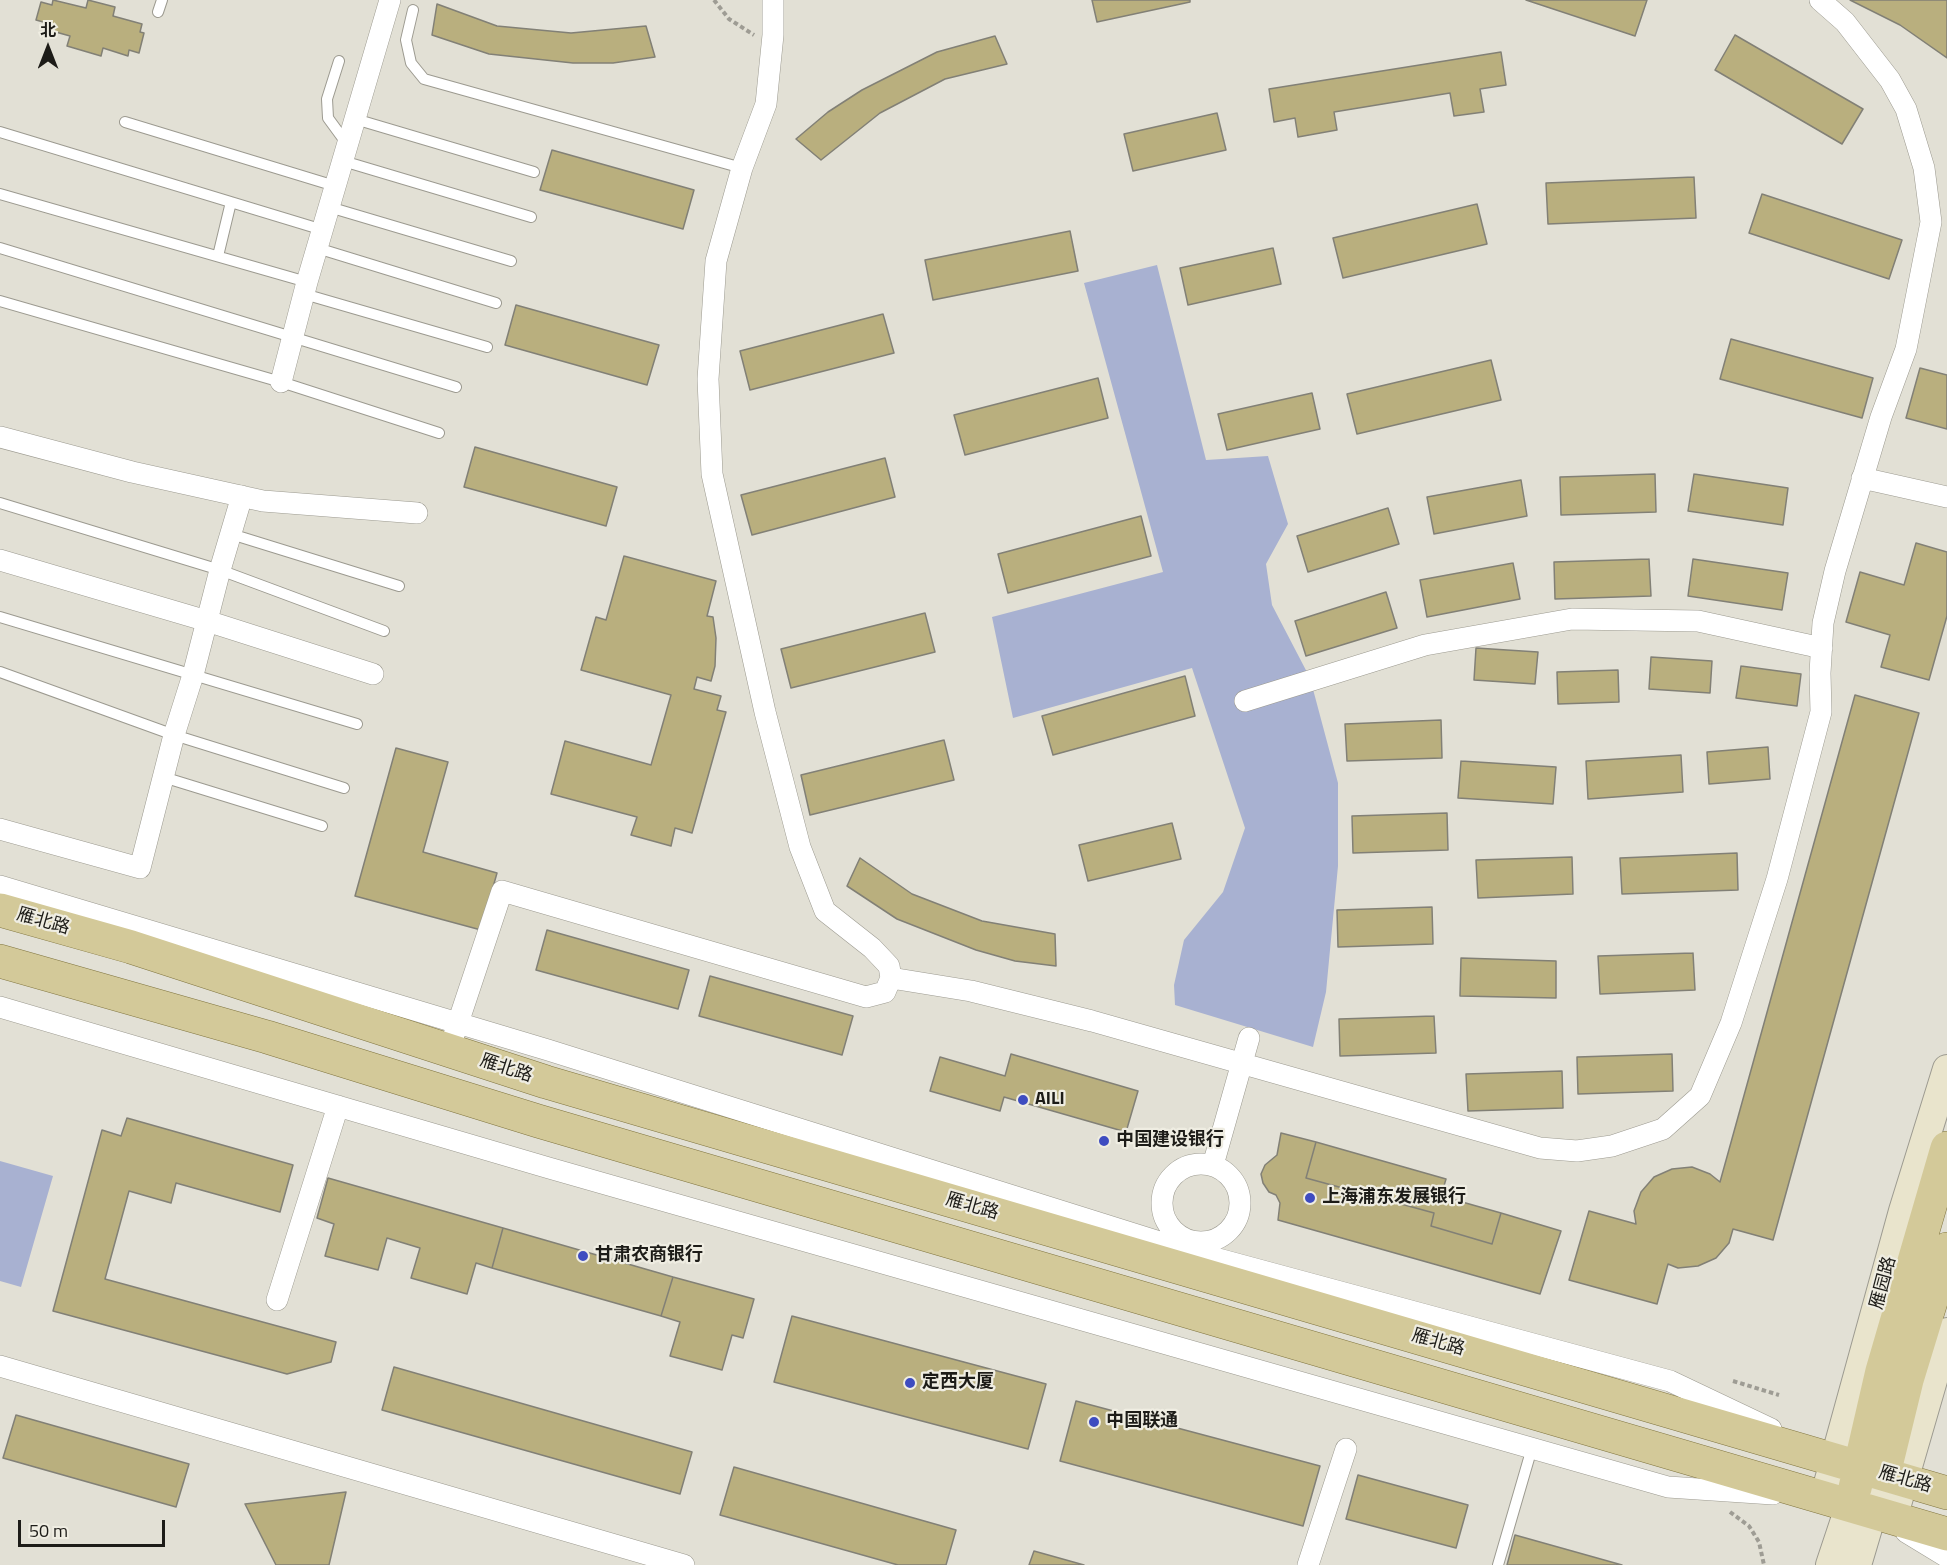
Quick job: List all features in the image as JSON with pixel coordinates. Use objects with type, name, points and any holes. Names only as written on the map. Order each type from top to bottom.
[{"type":"main road","name":"雁北路","points":[[0,910],[453,1037],[546,1082],[1185,1253],[1947,1493]]},
{"type":"main road","points":[[0,961],[267,1037],[549,1124],[1947,1534]]},
{"type":"main road","name":"雁园路","points":[[1871,1470],[1869,1340],[1903,1211],[1947,1069]]},
{"type":"main road","name":"雁园路","points":[[1857,1565],[1860,1508],[1871,1470],[1882,1371],[1947,1148]]},
{"type":"main road","name":"雁园路","points":[[1830,1565],[1860,1508],[1871,1470],[1907,1380],[1947,1249]]},
{"type":"main road","name":"雁园路","points":[[1871,1470],[1947,1332]]},
{"type":"street","points":[[281,382],[305,288],[390,0]]},
{"type":"street","points":[[0,886],[453,1037],[502,891],[867,997],[885,992],[891,978],[889,966],[872,948],[825,911],[800,847],[765,712],[712,474],[708,379],[716,261],[742,168],[766,104],[772,42],[773,0]]},
{"type":"street","points":[[891,978],[971,991],[1092,1021],[1540,1148],[1576,1151],[1612,1146],[1663,1129],[1700,1096],[1731,1023],[1777,879],[1821,712],[1823,623],[1835,571],[1881,417],[1906,349],[1931,222],[1924,168],[1906,109],[1890,80],[1845,22],[1820,0]]},
{"type":"street","points":[[0,437],[132,472],[263,501],[417,513]]},
{"type":"street","points":[[1862,478],[1947,497]]},
{"type":"street","points":[[0,829],[140,868],[174,735],[193,675],[242,496]]},
{"type":"street","points":[[0,560],[207,621],[373,674]]},
{"type":"street","points":[[1245,701],[1425,645],[1572,619],[1698,621],[1822,648]]},
{"type":"street","points":[[0,1007],[1668,1487],[1860,1508],[1947,1557]]},
{"type":"street","points":[[1213,1165],[1249,1038]]},
{"type":"street","points":[[277,1300],[338,1106]]},
{"type":"street","points":[[1166,1305],[1185,1253],[1205,1242],[1220,1238],[1232,1228],[1239,1214],[1241,1199],[1236,1184],[1227,1172],[1213,1165],[1197,1163],[1182,1168],[1170,1177],[1163,1191],[1161,1207],[1166,1221],[1176,1233],[1185,1253]]},
{"type":"street","points":[[0,1366],[684,1565]]},
{"type":"street","points":[[1308,1565],[1346,1449]]},
{"type":"street","points":[[1871,1470],[1947,1482]]},
{"type":"lane","points":[[158,12],[162,0]]},
{"type":"lane","points":[[413,10],[406,40],[411,63],[424,79],[742,168]]},
{"type":"lane","points":[[339,61],[327,99],[328,118],[345,152],[531,217]]},
{"type":"lane","points":[[355,119],[534,172]]},
{"type":"lane","points":[[125,122],[335,186]]},
{"type":"lane","points":[[0,132],[231,202],[320,239],[496,303]]},
{"type":"lane","points":[[0,194],[218,256],[305,288],[487,347]]},
{"type":"lane","points":[[218,256],[231,202]]},
{"type":"lane","points":[[329,207],[511,261]]},
{"type":"lane","points":[[0,248],[456,387]]},
{"type":"lane","points":[[0,301],[281,382],[439,433]]},
{"type":"lane","points":[[0,503],[220,570],[384,631]]},
{"type":"lane","points":[[231,534],[399,586]]},
{"type":"lane","points":[[0,617],[357,724]]},
{"type":"lane","points":[[0,672],[174,735],[344,788]]},
{"type":"lane","points":[[163,777],[322,826]]},
{"type":"lane","points":[[1498,1565],[1532,1448]]},
{"type":"path","points":[[714,0],[729,19],[750,34],[772,42]]},
{"type":"path","points":[[1733,1381],[1779,1395]]},
{"type":"path","points":[[1727,1510],[1749,1526],[1759,1542],[1764,1565]]},
{"type":"shaded area","points":[[1157,265],[1206,460],[1268,456],[1288,524],[1266,564],[1272,605],[1310,678],[1338,783],[1338,866],[1326,992],[1313,1047],[1175,1005],[1174,985],[1184,940],[1223,892],[1245,828],[1192,668],[1013,718],[992,617],[1163,572],[1084,283]]},
{"type":"shaded area","points":[[0,1161],[53,1176],[21,1287],[0,1281]]},
{"type":"building","points":[[53,0],[86,8],[88,0],[115,7],[113,16],[142,24],[140,32],[144,33],[139,53],[129,50],[128,56],[103,48],[101,56],[67,46],[70,36],[45,29],[47,23],[36,20],[41,2],[52,5]]},
{"type":"building","points":[[1092,0],[1190,0],[1190,2],[1097,22]]},
{"type":"building","points":[[1526,0],[1647,0],[1635,36]]},
{"type":"building","points":[[1850,0],[1947,0],[1947,58],[1900,25]]},
{"type":"building","points":[[437,4],[497,26],[571,33],[646,26],[655,57],[613,63],[573,63],[489,54],[432,35]]},
{"type":"building","points":[[1735,35],[1863,109],[1842,144],[1715,70]]},
{"type":"building","points":[[995,36],[1007,64],[945,79],[880,113],[821,160],[796,139],[828,112],[862,90],[937,52]]},
{"type":"building","points":[[1501,52],[1506,85],[1480,89],[1484,112],[1454,116],[1450,93],[1334,112],[1337,130],[1298,137],[1295,118],[1274,122],[1269,89]]},
{"type":"building","points":[[1217,113],[1226,150],[1133,171],[1124,134]]},
{"type":"building","points":[[552,150],[694,190],[683,229],[540,190]]},
{"type":"building","points":[[1694,177],[1696,218],[1548,224],[1546,183]]},
{"type":"building","points":[[1762,194],[1902,240],[1889,279],[1749,233]]},
{"type":"building","points":[[1477,204],[1487,244],[1343,278],[1333,238]]},
{"type":"building","points":[[1070,231],[1078,271],[933,300],[925,260]]},
{"type":"building","points":[[1273,248],[1281,284],[1188,305],[1180,268]]},
{"type":"building","points":[[516,305],[659,345],[647,385],[505,345]]},
{"type":"building","points":[[883,314],[894,353],[750,390],[740,351]]},
{"type":"building","points":[[1731,339],[1873,378],[1862,418],[1720,379]]},
{"type":"building","points":[[1491,360],[1501,400],[1357,434],[1347,394]]},
{"type":"building","points":[[1920,368],[1947,375],[1947,429],[1906,418]]},
{"type":"building","points":[[1098,378],[1108,418],[965,455],[954,415]]},
{"type":"building","points":[[1312,393],[1320,429],[1227,450],[1218,414]]},
{"type":"building","points":[[475,447],[617,487],[606,526],[464,487]]},
{"type":"building","points":[[885,458],[895,497],[752,535],[741,495]]},
{"type":"building","points":[[1655,474],[1656,512],[1561,515],[1560,477]]},
{"type":"building","points":[[1694,474],[1788,488],[1783,525],[1688,511]]},
{"type":"building","points":[[1521,480],[1527,516],[1434,534],[1427,497]]},
{"type":"building","points":[[1388,508],[1399,544],[1308,572],[1297,536]]},
{"type":"building","points":[[1141,516],[1151,556],[1008,593],[998,554]]},
{"type":"building","points":[[1916,543],[1947,552],[1947,616],[1929,680],[1881,667],[1890,635],[1846,622],[1860,572],[1904,585]]},
{"type":"building","points":[[624,556],[716,581],[707,616],[713,617],[716,638],[715,666],[711,681],[697,677],[694,689],[721,696],[717,710],[726,712],[692,833],[675,828],[671,846],[631,835],[637,817],[551,794],[565,741],[651,765],[671,695],[581,670],[596,617],[606,620]]},
{"type":"building","points":[[1649,559],[1651,596],[1555,599],[1554,562]]},
{"type":"building","points":[[1693,559],[1788,573],[1782,610],[1688,596]]},
{"type":"building","points":[[1513,563],[1520,599],[1427,617],[1420,580]]},
{"type":"building","points":[[1386,592],[1397,628],[1306,656],[1295,621]]},
{"type":"building","points":[[925,613],[935,652],[791,688],[781,649]]},
{"type":"building","points":[[1476,648],[1538,652],[1535,684],[1474,680]]},
{"type":"building","points":[[1651,657],[1712,661],[1710,693],[1649,689]]},
{"type":"building","points":[[1741,666],[1801,674],[1797,706],[1736,698]]},
{"type":"building","points":[[1618,670],[1619,702],[1558,704],[1557,672]]},
{"type":"building","points":[[1185,676],[1195,716],[1053,755],[1042,716]]},
{"type":"building","points":[[1855,695],[1919,713],[1773,1240],[1733,1229],[1729,1243],[1716,1258],[1698,1266],[1678,1268],[1668,1264],[1657,1304],[1569,1280],[1589,1211],[1636,1224],[1634,1211],[1641,1192],[1654,1177],[1672,1169],[1692,1167],[1710,1174],[1720,1182]]},
{"type":"building","points":[[1441,720],[1442,758],[1347,761],[1345,724]]},
{"type":"building","points":[[944,740],[954,780],[810,815],[801,775]]},
{"type":"building","points":[[1768,747],[1770,779],[1709,784],[1707,752]]},
{"type":"building","points":[[396,748],[448,762],[423,852],[497,873],[481,930],[355,896]]},
{"type":"building","points":[[1681,755],[1683,792],[1588,799],[1586,761]]},
{"type":"building","points":[[1461,761],[1556,767],[1553,804],[1458,798]]},
{"type":"building","points":[[1447,813],[1448,850],[1353,853],[1352,816]]},
{"type":"building","points":[[1172,823],[1181,859],[1088,881],[1079,845]]},
{"type":"building","points":[[1737,853],[1738,890],[1622,894],[1620,858]]},
{"type":"building","points":[[1572,857],[1573,894],[1478,898],[1476,860]]},
{"type":"building","points":[[860,858],[912,894],[982,921],[1055,934],[1056,966],[1015,961],[976,950],[897,919],[847,886]]},
{"type":"building","points":[[1432,907],[1433,944],[1338,947],[1337,910]]},
{"type":"building","points":[[547,930],[689,970],[678,1009],[536,970]]},
{"type":"building","points":[[1693,953],[1695,990],[1600,994],[1598,956]]},
{"type":"building","points":[[1461,958],[1556,961],[1556,998],[1460,996]]},
{"type":"building","points":[[710,976],[853,1016],[842,1055],[699,1016]]},
{"type":"building","points":[[1434,1016],[1436,1053],[1340,1056],[1339,1019]]},
{"type":"building","points":[[1011,1054],[1138,1091],[1126,1132],[1004,1097],[1000,1111],[930,1091],[940,1057],[1005,1076]]},
{"type":"building","points":[[1672,1054],[1673,1091],[1578,1094],[1577,1057]]},
{"type":"building","points":[[1562,1071],[1563,1108],[1468,1111],[1466,1074]]},
{"type":"building","points":[[127,1118],[293,1165],[280,1212],[176,1183],[171,1203],[129,1191],[105,1279],[336,1342],[331,1362],[287,1374],[53,1311],[102,1130],[121,1136]]},
{"type":"building","points":[[1281,1133],[1316,1142],[1306,1178],[1434,1213],[1431,1226],[1492,1244],[1501,1213],[1561,1231],[1540,1294],[1278,1220],[1280,1203],[1276,1195],[1269,1192],[1263,1183],[1261,1174],[1265,1165],[1277,1155]]},
{"type":"building","points":[[1316,1142],[1446,1179],[1441,1196],[1501,1213],[1492,1244],[1431,1226],[1434,1213],[1306,1178]]},
{"type":"building","points":[[328,1178],[503,1228],[492,1268],[476,1263],[467,1294],[411,1278],[420,1248],[387,1238],[378,1270],[325,1256],[334,1224],[317,1218]]},
{"type":"building","points":[[503,1228],[673,1277],[661,1316],[492,1268]]},
{"type":"building","points":[[673,1277],[754,1299],[743,1338],[732,1335],[722,1370],[670,1356],[680,1322],[661,1316]]},
{"type":"building","name":"定西大厦","points":[[792,1316],[1046,1384],[1028,1449],[774,1382]]},
{"type":"building","points":[[394,1367],[692,1452],[680,1494],[382,1410]]},
{"type":"building","points":[[1076,1401],[1320,1466],[1303,1526],[1060,1461]]},
{"type":"building","points":[[16,1415],[189,1464],[176,1507],[3,1458]]},
{"type":"building","points":[[734,1467],[956,1530],[946,1565],[898,1565],[720,1515]]},
{"type":"building","points":[[1358,1475],[1468,1505],[1456,1548],[1346,1519]]},
{"type":"building","points":[[346,1492],[329,1565],[276,1565],[245,1504]]},
{"type":"building","points":[[1515,1535],[1622,1565],[1507,1565]]},
{"type":"building","points":[[1034,1551],[1084,1565],[1029,1565]]},
{"type":"place","name":"AILI","points":[[1023,1100]]},
{"type":"place","name":"中国建设银行","points":[[1104,1141]]},
{"type":"place","name":"上海浦东发展银行","points":[[1310,1198]]},
{"type":"place","name":"甘肃农商银行","points":[[583,1256]]},
{"type":"place","name":"定西大厦","points":[[910,1383]]},
{"type":"place","name":"中国联通","points":[[1094,1422]]}]
